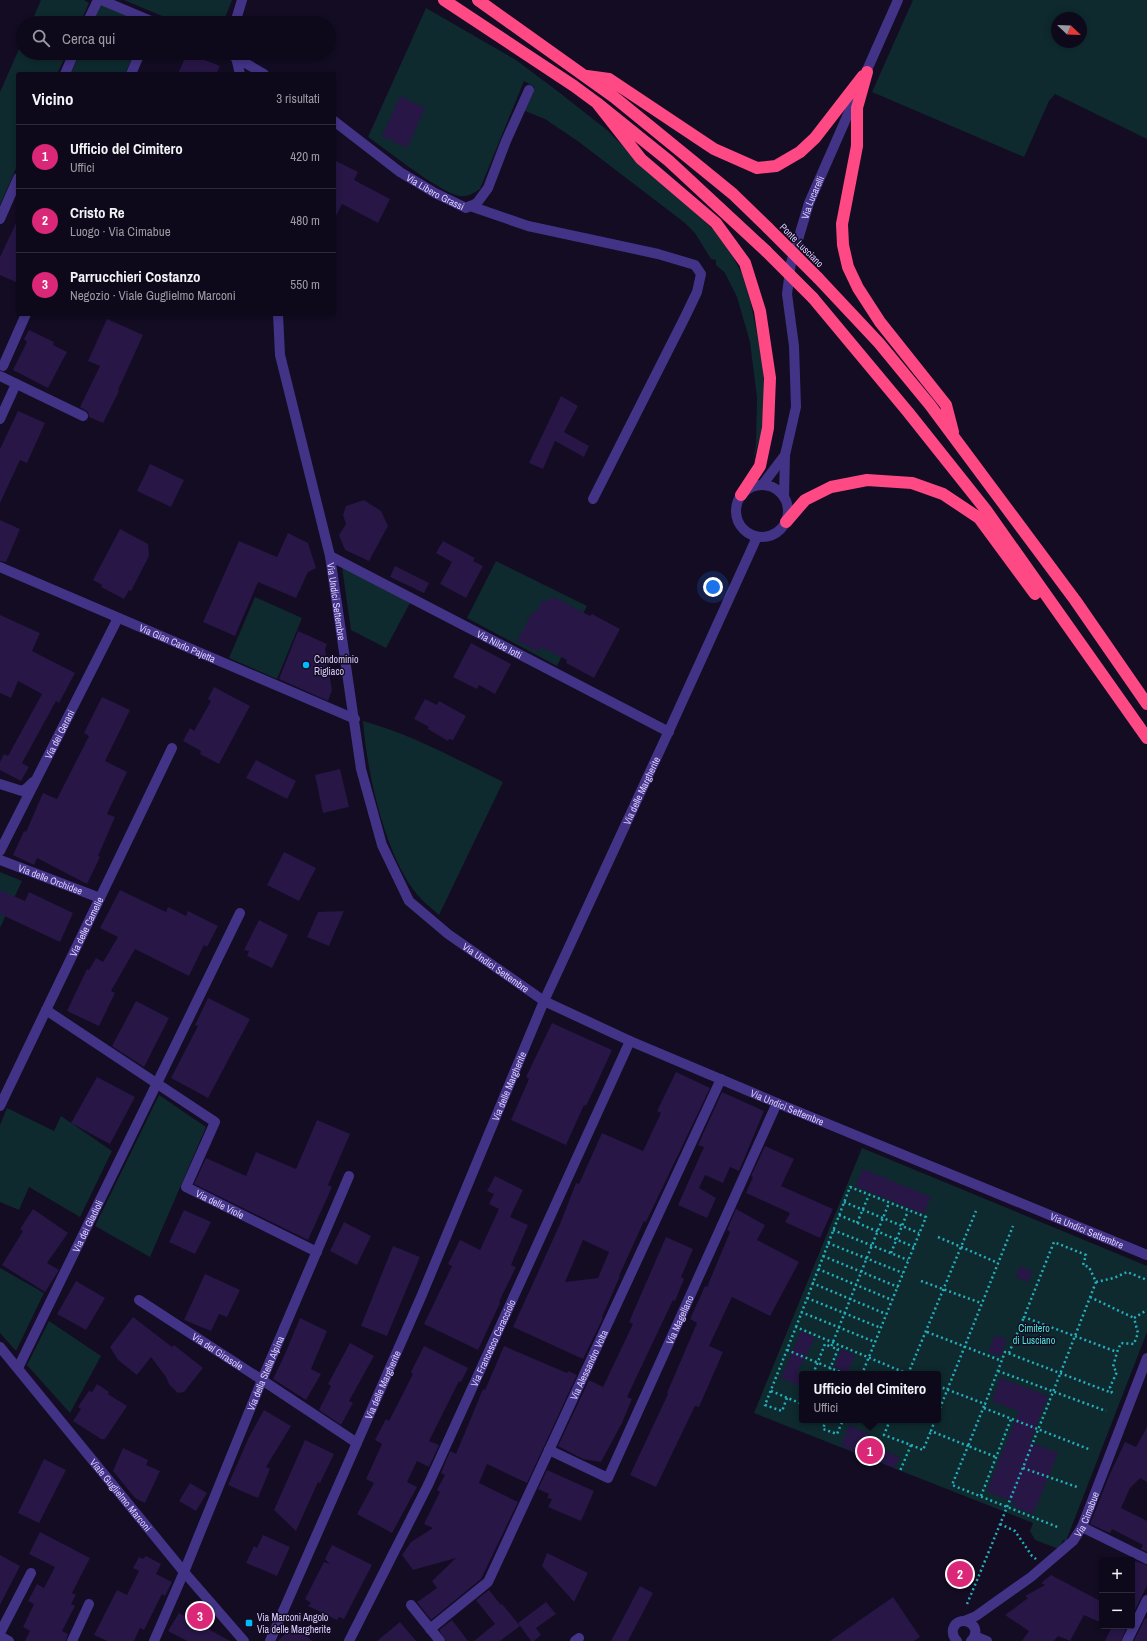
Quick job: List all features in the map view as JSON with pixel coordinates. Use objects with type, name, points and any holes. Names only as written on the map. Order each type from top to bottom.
[{"type":"highway","points":[[478,0],[517,28]]},
{"type":"highway","points":[[489,0],[499,7],[517,28]]},
{"type":"highway","points":[[449,3],[568,82],[669,161],[766,251],[812,298],[908,412],[986,510],[1147,738]]},
{"type":"highway","name":"Ponte Lusciano","points":[[517,28],[614,97],[733,194],[818,278],[879,343],[930,405],[1075,600],[1147,704]]},
{"type":"highway","points":[[584,75],[609,79],[714,149],[757,168],[776,166],[800,152],[815,138],[867,72]]},
{"type":"highway","points":[[867,72],[857,108],[857,146],[842,224],[843,245],[848,266],[858,288],[880,322],[946,406],[954,438]]},
{"type":"highway","points":[[596,104],[641,159],[716,223],[745,263],[760,311],[770,378],[768,428],[760,466],[741,495]]},
{"type":"highway","points":[[786,522],[804,500],[831,487],[867,480],[912,483],[943,494],[978,518],[1064,633],[1092,662]]},
{"type":"street","points":[[90,16],[98,0]]},
{"type":"street","points":[[101,0],[138,16]]},
{"type":"street","points":[[237,16],[242,0]]},
{"type":"street","name":"Via Lucarelli","points":[[786,522],[788,505],[784,497],[785,455],[796,407],[794,346],[788,294],[791,263],[809,203],[898,0]]},
{"type":"street","points":[[66,72],[71,60]]},
{"type":"street","points":[[132,72],[137,60]]},
{"type":"street","points":[[235,60],[239,72]]},
{"type":"street","points":[[242,60],[261,72]]},
{"type":"street","name":"Via Libero Grassi","points":[[336,123],[400,172],[435,194],[466,208],[477,203],[488,188],[506,141],[529,90]]},
{"type":"street","points":[[0,219],[16,183]]},
{"type":"street","points":[[470,206],[528,226],[658,254],[695,265],[701,274],[697,292],[593,499]]},
{"type":"street","points":[[25,316],[2,371],[16,384],[83,416]]},
{"type":"street","name":"Via Undici Settembre","points":[[278,316],[280,355],[330,556],[355,719],[361,769],[382,845],[409,901],[448,934],[544,1001],[630,1041],[777,1103],[1147,1255]]},
{"type":"street","points":[[0,419],[16,384]]},
{"type":"street","name":"Via Lucarelli","points":[[763,484],[785,455]]},
{"type":"street","points":[[784,497],[772,486],[763,484],[755,485],[747,489],[741,495],[737,503],[736,512],[738,520],[745,530],[757,537],[765,537],[774,534],[786,522]]},
{"type":"street","name":"Via delle Margherite","points":[[270,1641],[421,1296],[544,1001],[669,732],[757,537]]},
{"type":"street","name":"Via Nilde Iotti","points":[[330,556],[669,732]]},
{"type":"street","name":"Via Gian Carlo Pajetta","points":[[0,567],[355,719]]},
{"type":"street","name":"Via dei Gerani","points":[[0,851],[118,618]]},
{"type":"street","name":"Via delle Camelie","points":[[0,1106],[172,748]]},
{"type":"street","points":[[0,784],[22,791],[27,788],[38,776]]},
{"type":"street","name":"Via delle Orchidee","points":[[0,860],[100,898]]},
{"type":"street","name":"Via dei Gladioli","points":[[18,1368],[240,913]]},
{"type":"street","points":[[46,1010],[156,1083]]},
{"type":"street","name":"Via Francesco Caracciolo","points":[[349,1641],[428,1485],[630,1041]]},
{"type":"street","name":"Via Alessandro Volta","points":[[430,1629],[488,1582],[721,1079]]},
{"type":"street","name":"Via delle Viole","points":[[156,1083],[215,1122],[186,1187],[317,1252]]},
{"type":"street","name":"Via Magellano","points":[[549,1450],[608,1478],[777,1103]]},
{"type":"street","name":"Via della Stella Alpina","points":[[154,1641],[184,1572],[262,1380],[349,1176]]},
{"type":"street","name":"Via del Girasole","points":[[139,1300],[356,1443]]},
{"type":"street","name":"Viale Guglielmo Marconi","points":[[0,1347],[184,1572],[244,1641]]},
{"type":"street","name":"Via Cimabue","points":[[964,1621],[976,1616],[1031,1577],[1073,1541],[1082,1527],[1143,1383],[1147,1358]]},
{"type":"street","points":[[1082,1527],[1147,1559]]},
{"type":"street","points":[[0,1633],[31,1573]]},
{"type":"street","points":[[1127,1641],[1147,1600]]},
{"type":"street","points":[[72,1641],[89,1604]]},
{"type":"street","points":[[411,1605],[440,1641]]},
{"type":"street","points":[[953,1640],[954,1626],[964,1621],[971,1623],[975,1629],[973,1639],[987,1641]]},
{"type":"street","points":[[0,1636],[9,1641]]},
{"type":"path","points":[[787,1398],[782,1411],[765,1405],[850,1187],[926,1217],[863,1371]]},
{"type":"path","points":[[857,1223],[869,1195]]},
{"type":"path","points":[[844,1202],[920,1233]]},
{"type":"path","points":[[831,1347],[889,1203]]},
{"type":"path","points":[[891,1253],[908,1211]]},
{"type":"path","points":[[909,1371],[927,1332],[960,1247],[976,1211]]},
{"type":"path","points":[[839,1215],[914,1247]]},
{"type":"path","points":[[941,1405],[981,1302],[1013,1226]]},
{"type":"path","points":[[833,1230],[908,1260]]},
{"type":"path","points":[[938,1237],[998,1263]]},
{"type":"path","points":[[967,1604],[1008,1506],[1096,1282],[1089,1267],[1084,1265],[1086,1255],[1054,1242],[1009,1353]]},
{"type":"path","points":[[828,1243],[903,1273]]},
{"type":"path","points":[[823,1256],[898,1287]]},
{"type":"path","points":[[818,1270],[892,1300]]},
{"type":"path","points":[[1096,1282],[1114,1278],[1126,1272],[1147,1280]]},
{"type":"path","points":[[921,1281],[981,1302]]},
{"type":"path","points":[[812,1284],[886,1314]]},
{"type":"path","points":[[1060,1528],[952,1484],[1005,1352],[1112,1393],[1110,1387],[1117,1372],[1113,1367],[1117,1352],[1121,1344],[1134,1344],[1138,1333],[1134,1318],[1090,1297]]},
{"type":"path","points":[[807,1298],[881,1328]]},
{"type":"path","points":[[1134,1318],[1147,1310]]},
{"type":"path","points":[[801,1312],[875,1342]]},
{"type":"path","points":[[1024,1317],[1117,1352]]},
{"type":"path","points":[[796,1327],[901,1371]]},
{"type":"path","points":[[927,1332],[1002,1361]]},
{"type":"path","points":[[814,1371],[825,1344],[838,1349],[829,1371]]},
{"type":"path","points":[[787,1350],[838,1371]]},
{"type":"path","points":[[998,1371],[1106,1410]]},
{"type":"path","points":[[941,1387],[1011,1419],[1091,1450]]},
{"type":"path","points":[[771,1391],[799,1403]]},
{"type":"path","points":[[981,1496],[1011,1419]]},
{"type":"path","points":[[825,1423],[823,1429],[837,1434],[841,1423]]},
{"type":"path","points":[[889,1423],[884,1434],[923,1450],[934,1423]]},
{"type":"path","points":[[931,1431],[996,1458]]},
{"type":"path","points":[[900,1471],[911,1445]]},
{"type":"path","points":[[1023,1468],[1077,1487]]},
{"type":"path","points":[[1000,1524],[1015,1531],[1032,1556],[1040,1561]]},
{"type":"green space","points":[[41,0],[84,0],[89,3],[83,16],[34,16]]},
{"type":"green space","points":[[124,0],[232,0],[226,16],[162,16]]},
{"type":"green space","points":[[913,0],[1147,0],[1147,139],[1055,94],[1049,101],[1024,157],[872,92]]},
{"type":"green space","points":[[101,5],[127,16],[96,16]]},
{"type":"green space","points":[[426,8],[516,60],[560,93],[607,130],[714,230],[733,257],[742,274],[751,304],[763,368],[764,392],[762,430],[753,460],[756,444],[757,398],[750,342],[737,297],[725,273],[716,265],[716,260],[711,259],[695,233],[685,223],[579,142],[545,119],[525,111],[534,87],[524,81],[480,189],[468,195],[460,196],[440,187],[368,137]]},
{"type":"green space","points":[[16,56],[16,60],[64,60],[58,72],[16,72],[16,169],[0,205],[0,92]]},
{"type":"green space","points":[[77,60],[131,60],[126,72],[72,72]]},
{"type":"green space","points":[[496,561],[587,606],[557,666],[467,618]]},
{"type":"green space","points":[[342,567],[410,603],[386,648],[351,630]]},
{"type":"green space","points":[[255,597],[302,618],[277,679],[229,658]]},
{"type":"green space","points":[[363,721],[381,726],[417,740],[503,782],[439,915],[423,901],[410,885],[399,865],[389,841],[374,791],[365,742]]},
{"type":"green space","points":[[0,872],[22,881],[0,928]]},
{"type":"green space","points":[[159,1095],[206,1127],[150,1257],[95,1226]]},
{"type":"green space","points":[[7,1108],[54,1131],[61,1116],[112,1151],[80,1217],[29,1187],[19,1210],[0,1202],[0,1125]]},
{"type":"green space","name":"Cimitero di Lusciano","points":[[862,1148],[1147,1266],[1147,1332],[1066,1541],[1063,1540],[1059,1549],[1035,1540],[1030,1531],[1033,1523],[754,1413]]},
{"type":"green space","points":[[0,1268],[44,1293],[16,1351],[0,1333]]},
{"type":"green space","points":[[49,1321],[101,1356],[70,1413],[27,1365]]},
{"type":"building","points":[[184,60],[205,60],[220,66],[217,72],[179,72]]},
{"type":"building","points":[[400,96],[425,108],[407,148],[382,136]]},
{"type":"building","points":[[336,161],[358,172],[354,180],[390,199],[378,223],[342,204],[336,216]]},
{"type":"building","points":[[16,223],[16,282],[0,275],[0,257]]},
{"type":"building","points":[[107,319],[143,335],[118,390],[119,391],[103,423],[89,417],[88,412],[80,407],[100,366],[88,361]]},
{"type":"building","points":[[29,330],[54,342],[53,345],[67,352],[48,388],[13,370],[27,342],[24,339]]},
{"type":"building","points":[[561,396],[578,406],[564,432],[589,446],[584,457],[555,441],[543,469],[529,463]]},
{"type":"building","points":[[18,411],[45,423],[27,463],[20,460],[0,503],[0,449]]},
{"type":"building","points":[[150,464],[184,480],[171,507],[137,491]]},
{"type":"building","points":[[364,500],[381,511],[388,526],[369,561],[345,550],[339,535],[346,524],[343,515],[346,506]]},
{"type":"building","points":[[0,520],[20,529],[6,562],[0,561]]},
{"type":"building","points":[[120,529],[148,544],[149,556],[131,591],[129,590],[124,599],[101,587],[102,585],[93,580]]},
{"type":"building","points":[[288,533],[308,543],[316,568],[308,572],[296,598],[258,582],[235,636],[203,622],[239,541],[277,557]]},
{"type":"building","points":[[443,541],[475,558],[473,561],[483,566],[466,598],[440,584],[452,562],[436,553]]},
{"type":"building","points":[[395,566],[429,583],[424,593],[390,577]]},
{"type":"building","points":[[552,596],[590,616],[592,614],[620,629],[594,678],[566,663],[567,660],[541,647],[538,652],[517,641],[533,611],[536,613],[543,599],[548,602]]},
{"type":"building","points":[[0,615],[40,633],[32,651],[75,673],[59,703],[56,701],[22,763],[29,767],[21,781],[0,770],[0,762],[4,754],[8,756],[42,694],[18,681],[11,698],[0,693]]},
{"type":"building","name":"Condominio Rigliaco","points":[[298,631],[327,644],[325,649],[332,690],[328,701],[279,679]]},
{"type":"building","points":[[471,643],[511,664],[495,694],[479,685],[477,689],[453,677]]},
{"type":"building","points":[[214,687],[250,706],[219,764],[200,754],[201,751],[183,741],[190,728],[194,731],[211,701],[208,699]]},
{"type":"building","points":[[102,697],[130,710],[105,761],[127,772],[107,814],[115,817],[98,856],[100,857],[87,884],[37,858],[34,865],[13,855],[24,831],[26,832],[43,793],[57,799],[89,736],[84,733]]},
{"type":"building","points":[[425,699],[437,705],[439,701],[466,716],[453,740],[449,739],[448,741],[428,729],[429,727],[414,719]]},
{"type":"building","points":[[256,760],[296,781],[287,799],[246,778]]},
{"type":"building","points":[[340,769],[349,807],[323,813],[315,775]]},
{"type":"building","points":[[284,852],[316,868],[299,901],[267,885]]},
{"type":"building","points":[[0,890],[25,901],[29,892],[73,913],[60,942],[0,914]]},
{"type":"building","points":[[120,890],[166,912],[168,907],[186,916],[188,911],[218,926],[207,947],[204,945],[189,976],[135,949],[111,991],[115,993],[99,1026],[67,1011],[87,969],[89,970],[96,958],[103,962],[118,937],[100,928]]},
{"type":"building","points":[[344,911],[329,946],[307,937],[318,912]]},
{"type":"building","points":[[259,920],[288,935],[272,968],[247,956],[249,951],[244,950]]},
{"type":"building","points":[[208,998],[250,1019],[208,1098],[171,1078],[198,1026],[195,1025]]},
{"type":"building","points":[[136,1001],[169,1018],[144,1067],[112,1046]]},
{"type":"building","points":[[552,1023],[612,1050],[586,1106],[584,1105],[566,1145],[511,1120],[529,1079],[526,1077]]},
{"type":"building","points":[[676,1072],[710,1088],[646,1222],[644,1221],[619,1276],[602,1317],[603,1318],[583,1359],[513,1327],[560,1224],[576,1183],[579,1184],[602,1133],[643,1151],[661,1113],[657,1111]],"holes":[[[583,1240],[609,1252],[598,1278],[565,1282]]]},
{"type":"building","points":[[97,1077],[135,1097],[110,1144],[71,1123]]},
{"type":"building","points":[[722,1092],[764,1111],[739,1171],[730,1167],[723,1183],[705,1175],[699,1188],[716,1198],[707,1218],[678,1205],[704,1147],[698,1145]]},
{"type":"building","points":[[317,1120],[350,1134],[328,1185],[332,1187],[308,1240],[194,1184],[206,1158],[246,1176],[256,1152],[296,1169]]},
{"type":"building","points":[[765,1146],[794,1159],[781,1186],[833,1209],[820,1238],[785,1222],[790,1213],[746,1193],[753,1177],[751,1176]]},
{"type":"building","points":[[863,1169],[931,1197],[924,1214],[855,1186]]},
{"type":"building","points":[[495,1176],[523,1190],[510,1217],[528,1225],[511,1265],[516,1267],[478,1350],[424,1324],[452,1266],[448,1264],[460,1240],[480,1250],[499,1209],[489,1204],[494,1194],[487,1191]]},
{"type":"building","points":[[33,1209],[68,1233],[47,1263],[59,1270],[45,1292],[2,1265],[23,1231],[20,1229]]},
{"type":"building","points":[[736,1209],[765,1225],[757,1240],[799,1262],[770,1316],[732,1297],[709,1346],[723,1352],[699,1407],[695,1406],[656,1487],[630,1475],[668,1394],[667,1393],[697,1323],[690,1319],[705,1286],[707,1287],[730,1232],[727,1230]]},
{"type":"building","points":[[184,1210],[211,1222],[195,1254],[169,1242]]},
{"type":"building","points":[[344,1222],[371,1236],[357,1265],[330,1251]]},
{"type":"building","points":[[666,1237],[693,1249],[681,1277],[684,1279],[675,1301],[673,1300],[627,1397],[632,1399],[622,1423],[601,1462],[583,1459],[558,1446],[589,1380],[603,1387],[633,1324],[629,1322]]},
{"type":"building","points":[[393,1246],[420,1257],[387,1336],[361,1326]]},
{"type":"building","points":[[1020,1266],[1033,1272],[1028,1282],[1016,1277]]},
{"type":"building","points":[[205,1274],[240,1290],[227,1317],[219,1314],[211,1331],[184,1320]]},
{"type":"building","points":[[76,1281],[105,1298],[86,1330],[57,1314]]},
{"type":"building","points":[[133,1317],[172,1347],[174,1345],[203,1368],[184,1392],[178,1393],[169,1384],[166,1377],[151,1357],[137,1375],[118,1360],[110,1347]]},
{"type":"building","points":[[300,1318],[327,1331],[311,1369],[321,1374],[306,1400],[273,1379]]},
{"type":"building","points":[[801,1331],[815,1338],[797,1373],[799,1374],[799,1386],[781,1378]]},
{"type":"building","points":[[995,1335],[1007,1340],[1000,1356],[988,1352]]},
{"type":"building","points":[[350,1343],[374,1356],[349,1401],[353,1403],[341,1425],[319,1410],[331,1386],[328,1384]]},
{"type":"building","points":[[424,1346],[468,1368],[461,1382],[459,1381],[429,1441],[439,1445],[429,1467],[417,1461],[407,1482],[417,1487],[392,1533],[357,1514],[374,1483],[366,1479],[382,1444],[375,1440],[386,1419],[389,1421],[413,1374],[411,1372]]},
{"type":"building","points":[[504,1346],[567,1373],[568,1371],[577,1375],[527,1483],[487,1464],[479,1483],[518,1502],[481,1579],[431,1620],[417,1602],[437,1588],[432,1581],[456,1558],[413,1570],[402,1555],[411,1542],[433,1528],[424,1524],[440,1492],[437,1490],[445,1475],[441,1473],[450,1451],[456,1454],[483,1389],[485,1390]]},
{"type":"building","points":[[841,1349],[855,1355],[848,1371],[834,1367]]},
{"type":"building","points":[[1000,1378],[1048,1396],[1030,1442],[1058,1453],[1033,1514],[1014,1507],[1016,1503],[987,1491],[1019,1411],[992,1401]]},
{"type":"building","points":[[97,1384],[109,1392],[108,1394],[127,1406],[105,1439],[101,1439],[73,1421],[81,1409],[78,1407],[89,1391],[92,1392]]},
{"type":"building","points":[[264,1410],[291,1426],[266,1467],[270,1469],[258,1498],[228,1485],[249,1437]]},
{"type":"building","points":[[849,1425],[870,1434],[866,1442],[900,1457],[895,1468],[841,1446]]},
{"type":"building","points":[[1147,1427],[1147,1482],[1140,1478],[1130,1488],[1121,1508],[1147,1521],[1147,1552],[1141,1549],[1143,1545],[1112,1529],[1110,1533],[1090,1524],[1109,1476],[1125,1442],[1136,1447]]},
{"type":"building","points":[[305,1440],[334,1454],[320,1483],[318,1482],[296,1531],[274,1510]]},
{"type":"building","points":[[123,1448],[148,1460],[146,1465],[160,1471],[145,1503],[135,1498],[113,1471]]},
{"type":"building","points":[[44,1459],[66,1470],[39,1523],[18,1513]]},
{"type":"building","points":[[547,1470],[594,1491],[581,1521],[548,1507],[552,1499],[547,1498],[549,1494],[538,1489]]},
{"type":"building","points":[[190,1483],[207,1493],[196,1511],[179,1501]]},
{"type":"building","points":[[40,1532],[90,1558],[72,1593],[76,1595],[71,1604],[75,1606],[62,1631],[68,1634],[66,1641],[25,1641],[30,1631],[23,1627],[34,1604],[28,1601],[37,1584],[44,1588],[55,1567],[29,1554]]},
{"type":"building","points":[[263,1535],[290,1547],[277,1576],[246,1563],[254,1546],[257,1548]]},
{"type":"building","points":[[332,1545],[372,1565],[344,1619],[339,1617],[337,1620],[308,1606],[311,1603],[305,1599],[324,1562],[330,1564],[325,1559]]},
{"type":"building","points":[[547,1553],[588,1573],[574,1602],[542,1566]]},
{"type":"building","points":[[0,1555],[20,1566],[0,1605]]},
{"type":"building","points":[[146,1556],[161,1564],[156,1574],[172,1582],[165,1596],[162,1594],[144,1630],[140,1628],[134,1641],[107,1641],[94,1635],[117,1590],[127,1595],[139,1571],[133,1568],[139,1557],[143,1559]]},
{"type":"building","points":[[1135,1561],[1147,1565],[1147,1586],[1135,1610]]},
{"type":"building","points":[[1051,1575],[1099,1600],[1099,1622],[1084,1615],[1070,1641],[1058,1636],[1054,1641],[1022,1641],[1029,1631],[1005,1615],[1028,1598],[1025,1596],[1045,1585],[1041,1583]]},
{"type":"building","points":[[640,1586],[653,1593],[628,1641],[611,1641]]},
{"type":"building","points":[[489,1590],[520,1626],[500,1641],[474,1641],[495,1624],[476,1600]]},
{"type":"building","points":[[893,1597],[920,1637],[914,1641],[830,1641]]},
{"type":"building","points":[[546,1602],[556,1614],[536,1628],[541,1635],[534,1641],[531,1641],[518,1623]]},
{"type":"building","points":[[179,1613],[230,1641],[187,1641],[168,1631]]},
{"type":"building","points":[[1145,1618],[1147,1619],[1147,1641],[1134,1641]]},
{"type":"building","points":[[452,1620],[468,1641],[446,1641],[439,1630]]},
{"type":"building","points":[[400,1622],[416,1641],[377,1641]]},
{"type":"building","points":[[295,1624],[312,1641],[278,1641]]},
{"type":"building","points":[[1111,1629],[1126,1629],[1121,1641],[1105,1641]]},
{"type":"place","name":"Condominio Rigliaco","points":[[306,665]]},
{"type":"place","name":"Ufficio del Cimitero","points":[[870,1451]]},
{"type":"place","name":"Cristo Re","points":[[960,1574]]},
{"type":"place","name":"Parrucchieri Costanzo","points":[[200,1616]]},
{"type":"place","name":"Via Marconi Angolo Via delle Margherite","points":[[249,1623]]}]
